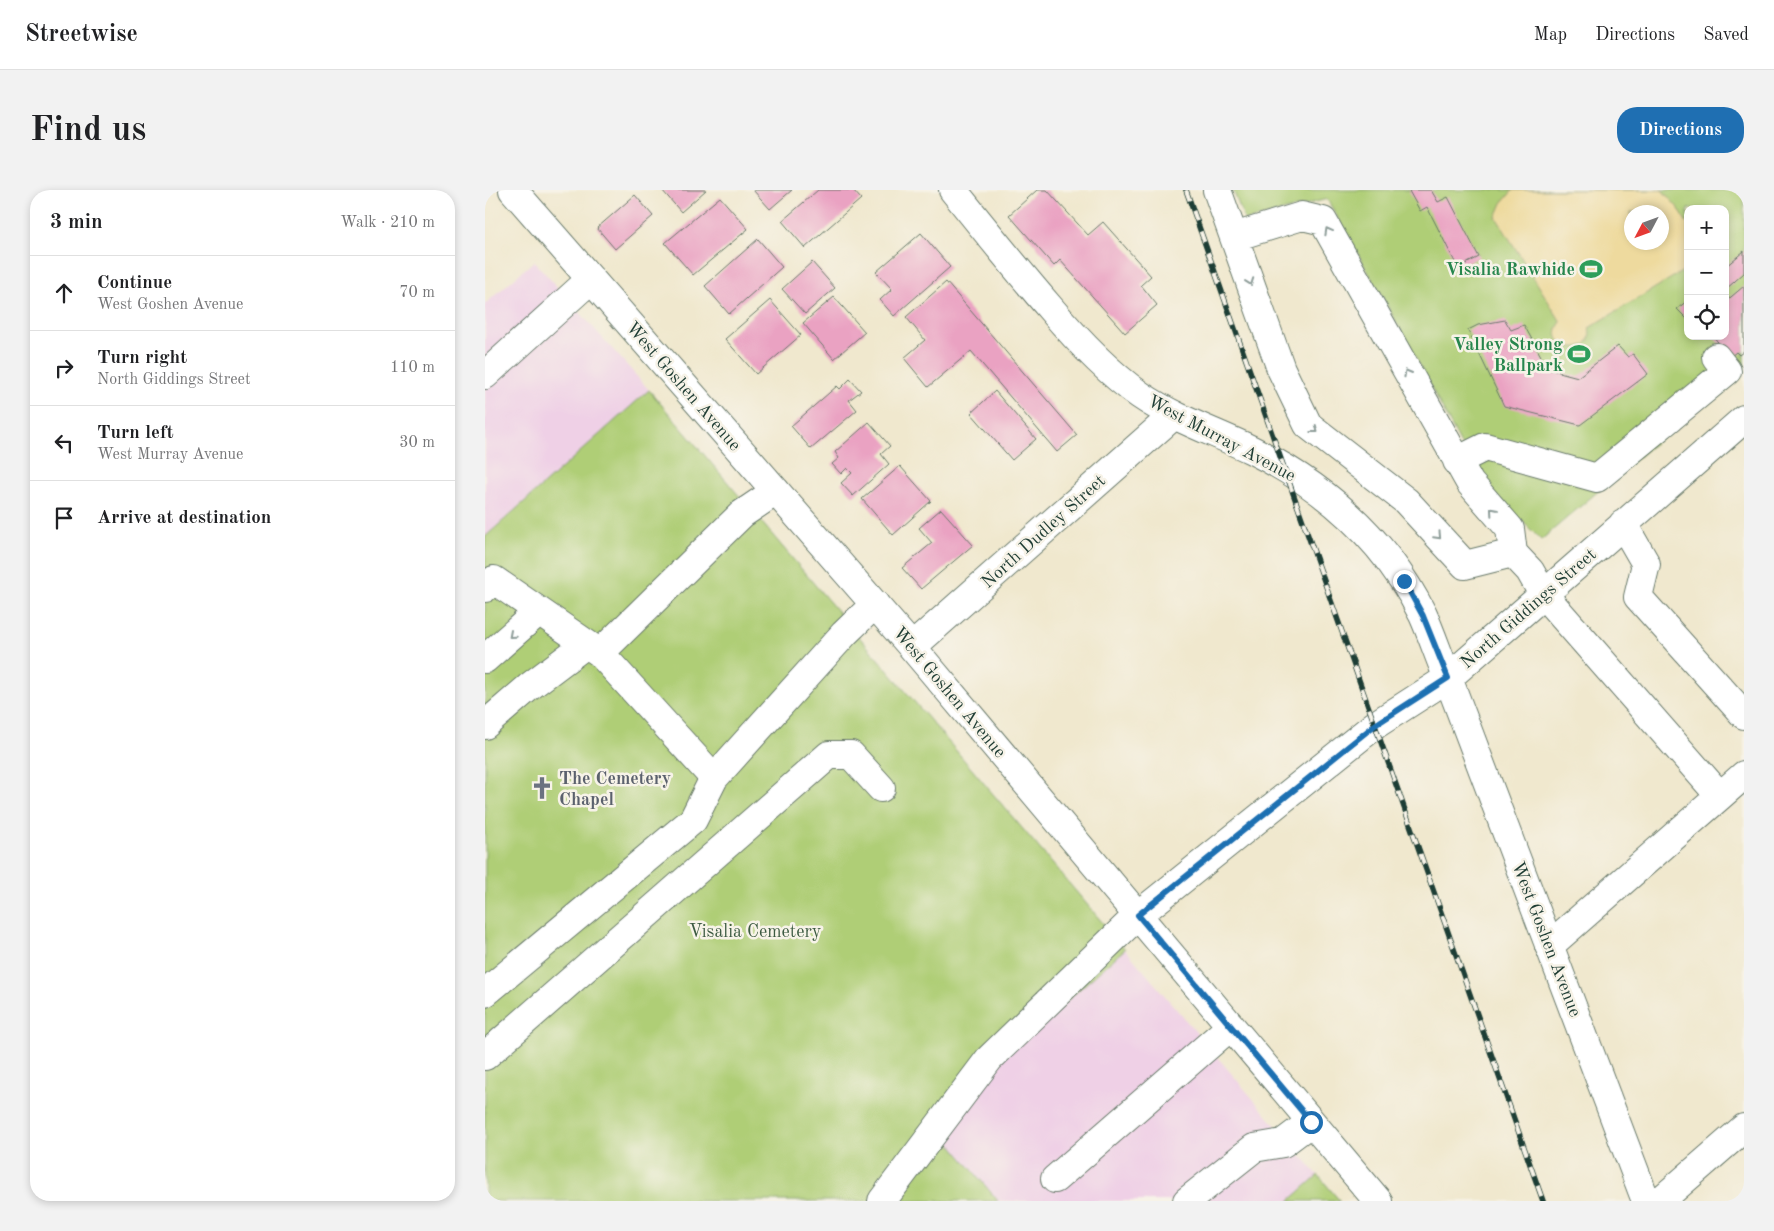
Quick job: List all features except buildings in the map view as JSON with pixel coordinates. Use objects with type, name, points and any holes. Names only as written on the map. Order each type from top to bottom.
[{"type":"street","name":"West Goshen Avenue","points":[[513,190],[912,647],[1377,1201]]},
{"type":"street","name":"West Murray Avenue","points":[[953,190],[1031,286],[1086,349],[1111,373],[1141,396],[1174,415],[1253,451],[1285,469],[1332,499],[1360,525],[1404,581],[1423,616],[1448,678]]},
{"type":"street","points":[[1217,190],[1281,370],[1308,424],[1406,502],[1465,565],[1513,553]]},
{"type":"street","points":[[1234,236],[1302,216],[1323,221],[1470,483],[1510,530],[1513,553],[1530,571],[1543,594],[1720,796]]},
{"type":"street","points":[[485,375],[591,280]]},
{"type":"street","points":[[1457,461],[1485,446],[1597,478],[1727,370],[1716,357]]},
{"type":"street","name":"North Dudley Street","points":[[912,647],[1174,415]]},
{"type":"street","name":"North Giddings Street","points":[[882,1201],[989,1059],[1138,915],[1375,725],[1448,678],[1744,419]]},
{"type":"street","points":[[485,725],[529,687],[593,649],[742,514],[776,491]]},
{"type":"street","points":[[1623,524],[1646,564],[1637,597],[1744,715]]},
{"type":"street","points":[[490,584],[539,612],[593,649],[714,778]]},
{"type":"street","points":[[485,993],[693,820],[714,778],[844,634],[875,604]]},
{"type":"street","points":[[485,658],[539,612]]},
{"type":"street","name":"West Goshen Avenue","points":[[1448,678],[1646,1201]]},
{"type":"street","points":[[485,1056],[829,755],[851,755],[881,788]]},
{"type":"street","points":[[1549,946],[1744,775]]},
{"type":"street","points":[[1055,1179],[1231,1026]]},
{"type":"street","points":[[1187,1201],[1249,1151],[1254,1148],[1283,1143],[1311,1122]]},
{"type":"street","points":[[1660,1201],[1744,1128]]},
{"type":"shaded area","points":[[534,261],[649,390],[485,537],[485,304]]},
{"type":"shaded area","points":[[1125,949],[1318,1175],[1289,1201],[998,1201],[944,1137],[1003,1057]]},
{"type":"green space","name":"Valley Strong Ballpark","points":[[1233,190],[1744,190],[1744,367],[1541,540],[1478,477],[1407,341],[1327,199],[1245,221]]},
{"type":"green space","name":"Visalia Cemetery","points":[[649,390],[1125,949],[1003,1057],[945,1137],[998,1201],[485,1201],[485,537]]},
{"type":"green space","points":[[1318,1175],[1340,1201],[1289,1201]]},
{"type":"sand","points":[[1513,190],[1662,190],[1679,209],[1684,218],[1684,270],[1589,328],[1589,338],[1585,344],[1578,347],[1570,347],[1558,339],[1557,331],[1561,322],[1496,217],[1502,203]]},
{"type":"railway","points":[[1186,190],[1543,1201]]},
{"type":"place","name":"Visalia Rawhide","points":[[1591,269]]},
{"type":"place","name":"Valley Strong Ballpark","points":[[1579,354]]},
{"type":"place","name":"The Cemetery Chapel","points":[[542,788]]},
{"type":"route","points":[[1311,1122],[1138,915],[1375,725],[1448,678],[1423,616],[1404,581]]}]
